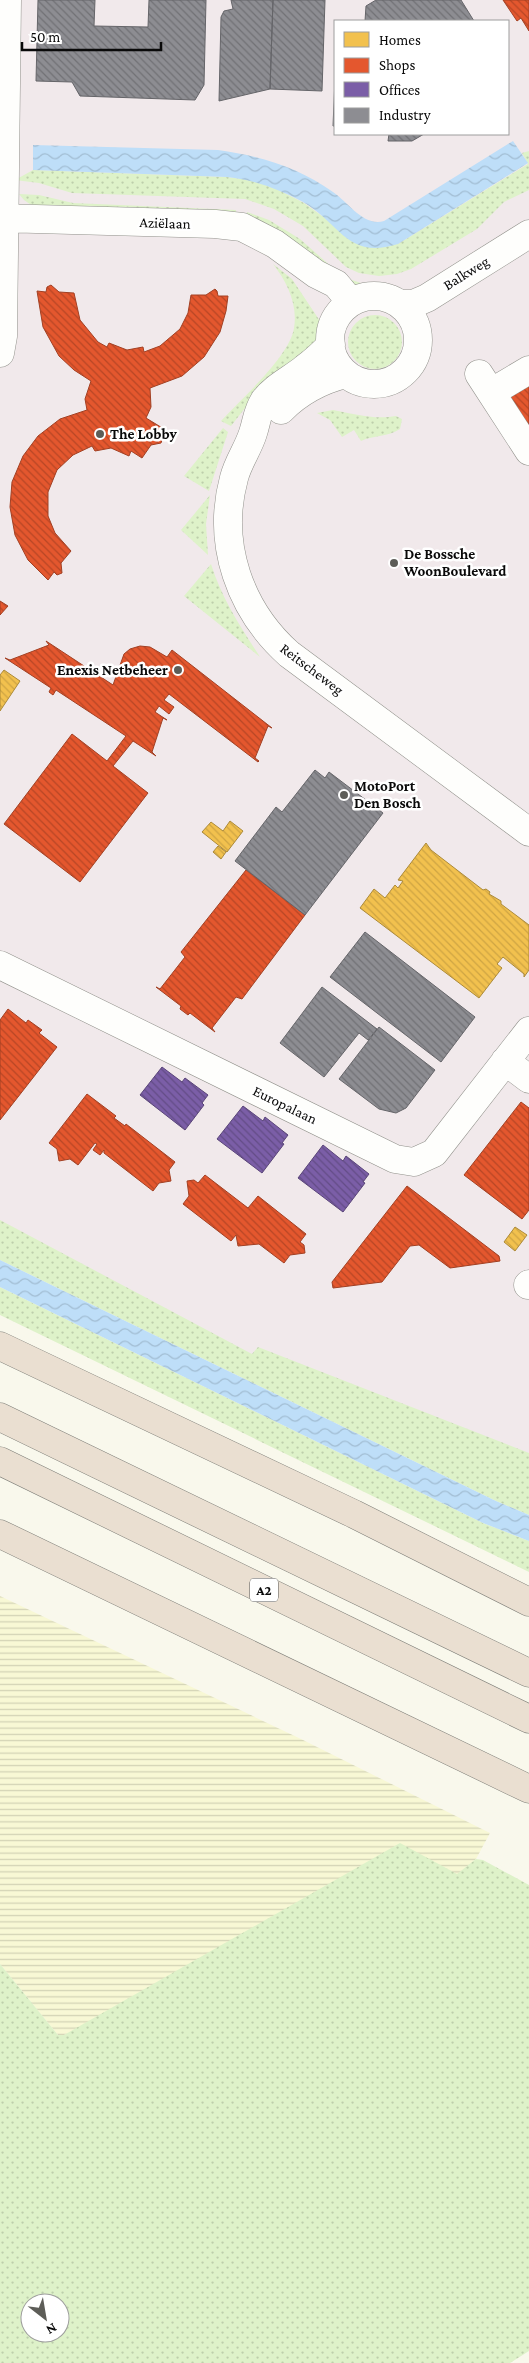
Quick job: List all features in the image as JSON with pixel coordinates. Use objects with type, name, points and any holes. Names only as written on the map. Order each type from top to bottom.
[{"type":"highway","points":[[0,1346],[354,1514],[529,1602]]},
{"type":"highway","points":[[0,1417],[529,1673]]},
{"type":"highway","name":"A2","points":[[0,1461],[529,1719]]},
{"type":"highway","points":[[0,1534],[529,1790]]},
{"type":"street","points":[[0,353],[3,336],[2,218],[7,0]]},
{"type":"street","name":"Aziëlaan","points":[[2,218],[236,226],[275,244],[316,274],[336,284],[343,309]]},
{"type":"street","name":"Balkweg","points":[[400,304],[413,304],[427,298],[529,234]]},
{"type":"street","name":"Balkweg","points":[[418,333],[427,321],[437,314],[529,256]]},
{"type":"street","points":[[368,296],[380,296],[400,304],[415,322],[418,333],[414,360],[400,375],[384,383],[370,384],[346,374],[336,360],[330,345],[330,334],[343,309],[368,296]]},
{"type":"street","name":"Reitscheweg","points":[[330,345],[319,357],[280,386],[265,400],[257,413],[253,433],[236,471],[231,489],[228,515],[234,567],[241,590],[269,634],[289,654],[529,832]]},
{"type":"street","points":[[529,370],[485,383],[529,451]]},
{"type":"street","name":"Reitscheweg","points":[[253,433],[302,394],[326,379],[346,374]]},
{"type":"street","name":"Europalaan","points":[[0,964],[395,1159],[414,1162],[434,1153],[529,1031]]},
{"type":"street","points":[[506,1061],[529,1079]]},
{"type":"shaded area","points":[[0,0],[529,0],[529,1483],[255,1356],[0,1231]]},
{"type":"green space","points":[[529,151],[529,190],[504,202],[477,229],[411,269],[397,274],[379,276],[359,273],[346,267],[303,226],[274,209],[245,199],[72,193],[39,183],[15,180],[33,170],[227,177],[250,180],[271,186],[304,203],[325,218],[398,244],[528,164],[522,153]]},
{"type":"green space","points":[[19,194],[39,195],[73,203],[236,210],[235,217],[37,209]]},
{"type":"green space","points":[[247,212],[269,220],[300,239],[343,277],[373,287],[357,294],[245,220]]},
{"type":"green space","points":[[273,264],[292,279],[320,321],[322,332],[315,344],[249,403],[231,426],[221,421],[274,364],[291,339],[294,328],[293,302],[283,278]]},
{"type":"green space","points":[[375,315],[385,317],[394,323],[400,332],[402,342],[400,352],[394,361],[385,367],[375,369],[365,367],[356,361],[350,352],[348,342],[350,332],[356,323],[365,317]]},
{"type":"green space","points":[[333,410],[372,417],[396,416],[402,419],[400,429],[361,441],[354,430],[342,437],[330,420],[317,413]]},
{"type":"green space","points":[[223,428],[228,432],[209,491],[184,476]]},
{"type":"green space","points":[[210,495],[206,524],[208,555],[181,530]]},
{"type":"green space","points":[[211,564],[226,601],[260,657],[184,596]]},
{"type":"green space","points":[[0,1220],[252,1354],[258,1347],[529,1453],[529,1515],[496,1501],[0,1260]]},
{"type":"green space","points":[[0,1287],[483,1523],[529,1541],[529,1572],[0,1315]]},
{"type":"green space","points":[[0,1596],[301,1739],[490,1833],[476,1859],[458,1874],[64,2035],[58,2035],[0,1964]]},
{"type":"green space","points":[[400,1843],[457,1874],[476,1859],[483,1860],[529,1885],[529,2351],[510,2363],[0,2363],[0,1964],[58,2035],[64,2035]]},
{"type":"water","points":[[513,141],[528,163],[398,244],[381,248],[356,244],[303,202],[275,189],[247,180],[227,177],[33,170],[33,145],[218,150],[264,159],[293,169],[320,183],[363,217],[377,222],[384,221]]},
{"type":"water","points":[[0,1260],[496,1501],[529,1515],[529,1541],[483,1523],[0,1287]]},
{"type":"building: Homes","points":[[4,670],[20,681],[0,711],[0,675]]},
{"type":"building: Homes","points":[[230,821],[243,831],[227,852],[202,832],[211,822],[223,831]]},
{"type":"building: Homes","points":[[426,843],[431,850],[483,890],[486,889],[490,892],[489,894],[501,901],[501,904],[529,925],[529,970],[524,977],[524,974],[503,957],[497,964],[502,968],[479,998],[360,908],[374,889],[385,898],[395,885],[398,888],[403,881],[398,880]]},
{"type":"building: Homes","points":[[218,846],[226,852],[221,859],[213,852]]},
{"type":"building: Homes","points":[[515,1227],[527,1235],[515,1251],[504,1242]]},
{"type":"building: Shops","points":[[503,0],[529,0],[529,31],[521,18],[517,21]]},
{"type":"building: Shops","name":"The Lobby","points":[[51,285],[59,292],[74,293],[80,320],[98,342],[107,347],[109,343],[127,350],[143,347],[144,352],[160,346],[180,329],[188,313],[191,295],[206,295],[215,289],[218,296],[228,296],[220,332],[204,357],[182,376],[150,388],[151,407],[146,418],[164,429],[158,436],[162,440],[161,443],[151,445],[142,458],[131,451],[129,456],[111,448],[95,451],[92,446],[73,455],[57,470],[48,492],[48,516],[55,533],[71,551],[61,563],[62,573],[57,575],[54,572],[48,580],[28,560],[15,535],[10,507],[12,482],[23,456],[38,436],[60,419],[87,410],[85,399],[91,381],[74,370],[59,356],[43,327],[37,291],[46,292],[47,287]]},
{"type":"building: Shops","points":[[529,379],[529,438],[502,396]]},
{"type":"building: Shops","points":[[0,601],[8,606],[0,615]]},
{"type":"building: Shops","points":[[46,641],[113,685],[124,654],[130,649],[140,646],[150,647],[167,657],[172,650],[272,728],[268,726],[255,758],[259,761],[169,694],[164,700],[174,707],[169,714],[159,706],[155,712],[167,720],[163,718],[152,752],[156,756],[133,741],[113,766],[148,793],[80,882],[4,824],[72,734],[107,761],[126,736],[56,690],[53,695],[49,692],[51,688],[5,658],[10,660],[49,645]]},
{"type":"building: Shops","points":[[246,870],[305,915],[242,999],[236,997],[212,1028],[215,1032],[190,1013],[188,1015],[180,1009],[181,1006],[156,987],[160,989],[185,957],[181,952]]},
{"type":"building: Shops","points":[[8,1009],[26,1023],[28,1020],[42,1030],[39,1033],[57,1047],[0,1120],[0,1020]]},
{"type":"building: Shops","points":[[87,1094],[116,1116],[114,1118],[125,1126],[126,1124],[175,1162],[169,1170],[171,1181],[159,1183],[153,1191],[104,1153],[104,1150],[100,1155],[93,1150],[97,1144],[95,1143],[78,1165],[70,1159],[59,1161],[57,1149],[49,1143]]},
{"type":"building: Shops","points":[[521,1102],[529,1108],[529,1210],[522,1219],[464,1175]]},
{"type":"building: Shops","points":[[205,1175],[248,1208],[258,1196],[306,1234],[300,1242],[304,1245],[305,1253],[290,1255],[284,1263],[259,1244],[238,1246],[236,1235],[231,1241],[183,1204],[189,1196],[187,1181],[194,1180],[198,1183]]},
{"type":"building: Shops","points":[[407,1186],[499,1256],[500,1261],[450,1268],[419,1245],[410,1246],[382,1282],[333,1288],[332,1282]]},
{"type":"building: Offices","points":[[162,1067],[182,1082],[185,1078],[208,1095],[202,1103],[204,1105],[185,1130],[140,1095]]},
{"type":"building: Offices","points":[[243,1106],[263,1121],[265,1117],[288,1135],[282,1143],[284,1144],[262,1173],[217,1139]]},
{"type":"building: Offices","points":[[323,1145],[343,1161],[346,1156],[369,1174],[363,1182],[365,1183],[343,1212],[298,1178]]},
{"type":"building: Industry","points":[[38,0],[95,0],[94,26],[148,27],[149,0],[206,0],[204,85],[195,100],[80,96],[72,82],[36,81]]},
{"type":"building: Industry","points":[[231,0],[273,0],[270,89],[219,101],[221,17],[224,11],[233,9]]},
{"type":"building: Industry","points":[[273,0],[325,0],[322,91],[270,89]]},
{"type":"building: Industry","points":[[376,0],[461,0],[473,20],[365,20],[366,6]]},
{"type":"building: Industry","points":[[389,135],[422,135],[412,141],[388,141]]},
{"type":"building: Industry","points":[[315,770],[325,778],[329,772],[383,813],[305,915],[235,861],[276,807],[282,812]]},
{"type":"building: Industry","points":[[365,932],[475,1017],[441,1062],[330,977]]},
{"type":"building: Industry","points":[[322,987],[377,1029],[368,1040],[359,1033],[324,1077],[280,1043]]},
{"type":"building: Industry","points":[[379,1027],[435,1070],[406,1108],[396,1113],[379,1109],[339,1079]]},
{"type":"place","name":"The Lobby","points":[[100,434]]},
{"type":"place","name":"De Bossche WoonBoulevard","points":[[394,563]]},
{"type":"place","name":"Enexis Netbeheer","points":[[178,670]]},
{"type":"place","name":"MotoPort Den Bosch","points":[[344,795]]}]
